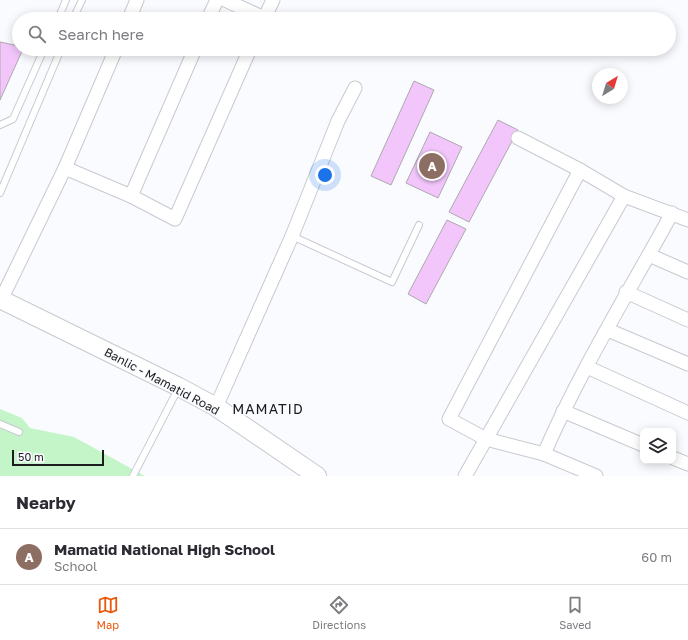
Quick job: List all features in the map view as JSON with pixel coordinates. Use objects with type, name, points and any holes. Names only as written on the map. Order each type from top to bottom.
[{"type":"main road","name":"Banlic - Mamatid Road","points":[[0,299],[179,387],[216,407],[316,476]]},
{"type":"street","points":[[132,12],[137,0]]},
{"type":"street","points":[[211,12],[217,0]]},
{"type":"street","points":[[225,0],[250,12]]},
{"type":"street","points":[[267,12],[273,0]]},
{"type":"street","points":[[0,299],[65,168],[113,56]]},
{"type":"street","points":[[131,196],[192,56]]},
{"type":"street","points":[[65,168],[131,196],[175,219],[247,56]]},
{"type":"street","points":[[216,407],[292,236],[338,121],[355,88]]},
{"type":"street","points":[[518,138],[580,170],[624,196],[688,220]]},
{"type":"street","points":[[580,170],[449,419],[486,439],[544,454],[596,476]]},
{"type":"street","points":[[465,476],[624,196]]},
{"type":"street","points":[[544,454],[562,411],[608,330],[626,292],[649,255],[672,213]]},
{"type":"street","points":[[649,255],[688,272]]},
{"type":"street","points":[[626,292],[688,320]]},
{"type":"street","points":[[608,330],[688,364]]},
{"type":"street","points":[[587,367],[688,413]]},
{"type":"street","points":[[562,411],[640,444]]},
{"type":"street","points":[[676,459],[688,464]]},
{"type":"lane","points":[[61,12],[66,0]]},
{"type":"lane","points":[[76,12],[82,0]]},
{"type":"lane","points":[[0,125],[13,119],[41,56]]},
{"type":"lane","points":[[0,193],[57,56]]},
{"type":"lane","points":[[292,236],[392,282],[419,224]]},
{"type":"lane","points":[[133,476],[179,387]]},
{"type":"lane","points":[[0,424],[19,432]]},
{"type":"green space","points":[[0,409],[22,418],[30,428],[74,437],[145,476],[0,476]]},
{"type":"building","points":[[0,42],[12,45],[12,56],[20,56],[0,100]]},
{"type":"building","points":[[414,81],[434,90],[391,185],[371,176]]},
{"type":"building","points":[[498,120],[518,130],[469,222],[449,212]]},
{"type":"building","points":[[430,132],[462,147],[438,198],[406,183]]},
{"type":"building","points":[[447,220],[466,229],[426,304],[408,294]]},
{"type":"place","name":"Mamatid National High School","points":[[432,166]]},
{"type":"district","name":"MAMATID","points":[[268,408]]}]
